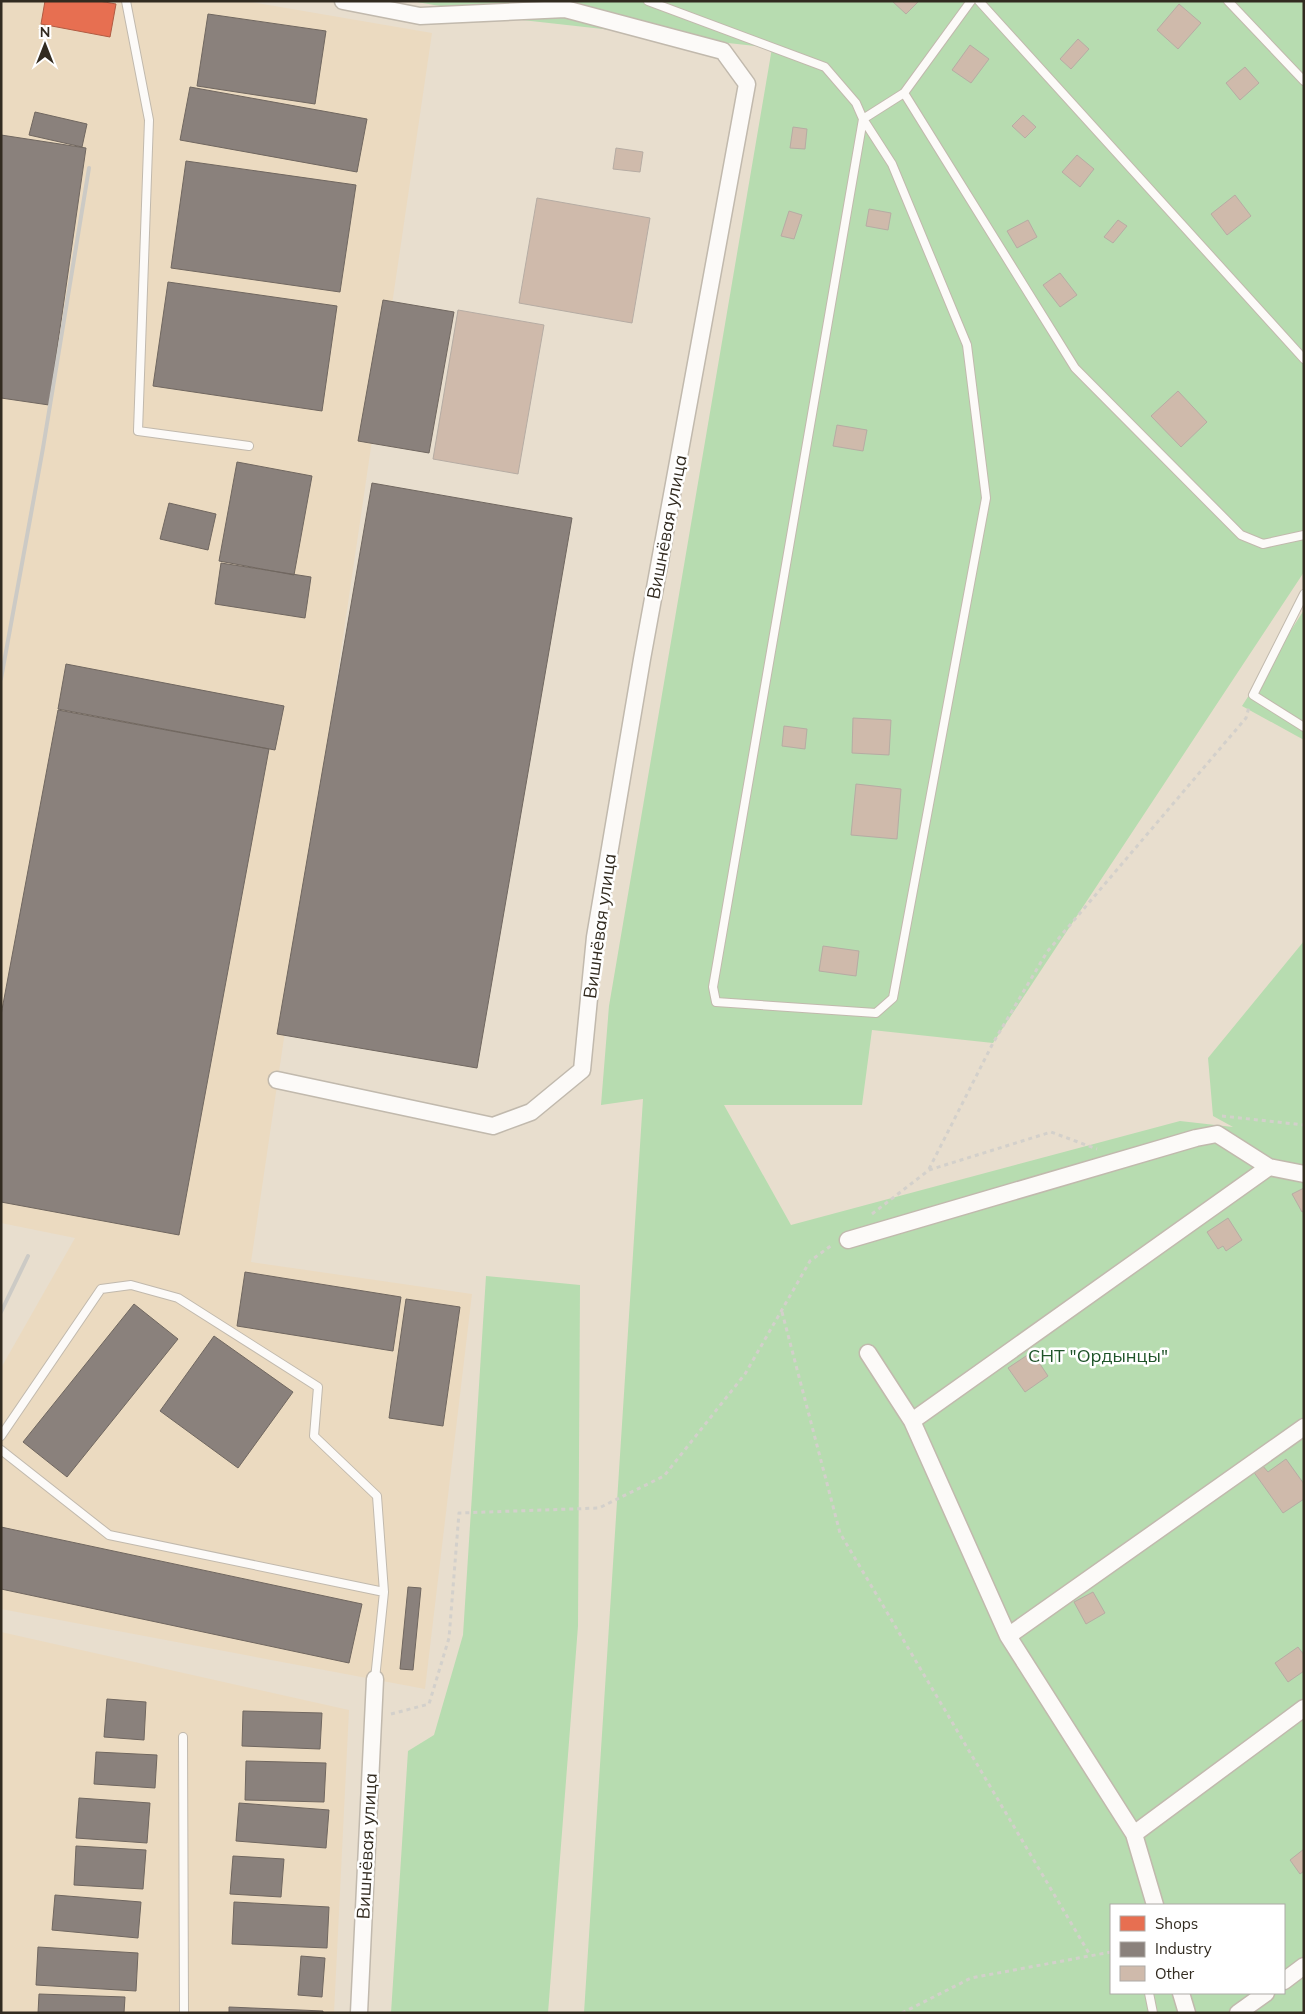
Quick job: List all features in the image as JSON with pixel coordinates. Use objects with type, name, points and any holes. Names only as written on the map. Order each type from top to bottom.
[{"type":"street","name":"Вишнёвая улица","points":[[277,1080],[493,1126],[531,1112],[582,1070],[595,937],[642,659],[747,84],[723,50],[565,9],[420,16],[344,1]]},
{"type":"street","points":[[841,1241],[1196,1138],[1217,1134],[1269,1167],[1304,1174]]},
{"type":"street","points":[[912,1421],[1269,1167]]},
{"type":"street","points":[[868,1353],[912,1421],[1008,1636],[1134,1834],[1155,1904]]},
{"type":"street","points":[[1008,1636],[1304,1427]]},
{"type":"street","name":"Вишнёвая улица","points":[[360,2013],[375,1679]]},
{"type":"street","points":[[1134,1834],[1304,1708]]},
{"type":"street","points":[[1285,1979],[1304,1966]]},
{"type":"street","points":[[1181,1994],[1187,2013]]},
{"type":"street","points":[[1238,2013],[1265,1994]]},
{"type":"lane","points":[[126,1],[149,120],[138,431],[249,446]]},
{"type":"lane","points":[[648,1],[825,67],[856,103],[863,119],[892,164],[967,345],[986,498],[893,998],[876,1013],[716,1002],[713,987],[863,119],[904,93],[971,1]]},
{"type":"lane","points":[[979,1],[1304,359]]},
{"type":"lane","points":[[1228,1],[1304,81]]},
{"type":"lane","points":[[904,93],[1075,368],[1241,535],[1263,544],[1304,535]]},
{"type":"lane","points":[[1304,594],[1253,695],[1304,727]]},
{"type":"lane","points":[[1,1436],[101,1289],[131,1286],[178,1298],[318,1387],[314,1436],[377,1496],[384,1592],[375,1679]]},
{"type":"lane","points":[[1,1450],[109,1535],[384,1592]]},
{"type":"lane","points":[[183,1737],[184,2013]]},
{"type":"lane","points":[[1149,1994],[1152,2013]]},
{"type":"path","points":[[929,1170],[993,1044],[1047,952],[1246,718],[1253,695]]},
{"type":"path","points":[[1213,1116],[1304,1125]]},
{"type":"path","points":[[866,1219],[929,1170],[1051,1132],[1106,1153]]},
{"type":"path","points":[[373,1719],[429,1704],[449,1638],[459,1513],[599,1508],[664,1476],[744,1374],[810,1262],[841,1241]]},
{"type":"path","points":[[782,1311],[840,1533],[1090,1955]]},
{"type":"path","points":[[902,2013],[971,1978],[1110,1952]]},
{"type":"shaded area","points":[[1,1],[246,1],[432,33],[251,1262],[472,1294],[425,1689],[1,1609],[1,1368],[75,1238],[1,1223]]},
{"type":"shaded area","points":[[1,1632],[349,1710],[334,2013],[1,2013]]},
{"type":"green space","name":"СНТ \"Ордынцы\"","points":[[411,1],[1304,1],[1304,572],[993,1043],[872,1030],[862,1105],[724,1105],[791,1225],[1180,1121],[1233,1127],[1213,1116],[1208,1058],[1304,941],[1304,2013],[584,2013],[643,1099],[601,1105],[609,1006],[772,48],[522,20]]},
{"type":"green space","points":[[1304,610],[1304,740],[1242,706]]},
{"type":"green space","points":[[486,1276],[580,1285],[578,1626],[548,2013],[391,2013],[408,1751],[434,1735],[463,1635]]},
{"type":"building: Shops","points":[[45,1],[99,1],[116,4],[110,37],[41,24]]},
{"type":"building: Industry","points":[[208,14],[326,31],[315,104],[197,86]]},
{"type":"building: Industry","points":[[190,87],[367,119],[357,172],[180,140]]},
{"type":"building: Industry","points":[[35,112],[87,124],[82,147],[29,135]]},
{"type":"building: Industry","points":[[1,135],[86,148],[49,405],[1,398]]},
{"type":"building: Industry","points":[[186,161],[356,185],[340,292],[171,268]]},
{"type":"building: Industry","points":[[168,282],[337,306],[322,411],[153,386]]},
{"type":"building: Industry","points":[[383,300],[454,312],[429,453],[358,441]]},
{"type":"building: Industry","points":[[237,462],[312,476],[294,575],[219,561]]},
{"type":"building: Industry","points":[[372,483],[572,518],[477,1068],[277,1034]]},
{"type":"building: Industry","points":[[169,503],[216,514],[208,550],[160,539]]},
{"type":"building: Industry","points":[[221,563],[311,577],[305,618],[215,604]]},
{"type":"building: Industry","points":[[66,664],[284,706],[275,750],[58,709]]},
{"type":"building: Industry","points":[[58,710],[269,749],[179,1235],[1,1202],[1,1015]]},
{"type":"building: Industry","points":[[245,1272],[401,1297],[393,1351],[237,1326]]},
{"type":"building: Industry","points":[[406,1299],[460,1307],[443,1426],[389,1418]]},
{"type":"building: Industry","points":[[134,1304],[178,1339],[67,1477],[23,1442]]},
{"type":"building: Industry","points":[[214,1336],[293,1392],[238,1468],[160,1411]]},
{"type":"building: Industry","points":[[1,1527],[362,1604],[349,1663],[1,1589]]},
{"type":"building: Industry","points":[[408,1587],[421,1588],[413,1670],[400,1669]]},
{"type":"building: Industry","points":[[107,1699],[146,1702],[144,1740],[104,1737]]},
{"type":"building: Industry","points":[[243,1711],[322,1713],[320,1749],[242,1746]]},
{"type":"building: Industry","points":[[96,1752],[157,1755],[155,1788],[94,1784]]},
{"type":"building: Industry","points":[[246,1761],[326,1763],[324,1802],[245,1800]]},
{"type":"building: Industry","points":[[79,1798],[150,1803],[147,1843],[76,1838]]},
{"type":"building: Industry","points":[[239,1803],[329,1810],[326,1848],[236,1841]]},
{"type":"building: Industry","points":[[76,1846],[146,1850],[143,1889],[74,1885]]},
{"type":"building: Industry","points":[[233,1856],[284,1859],[281,1897],[230,1894]]},
{"type":"building: Industry","points":[[55,1895],[141,1902],[138,1938],[52,1930]]},
{"type":"building: Industry","points":[[234,1902],[329,1907],[327,1948],[232,1944]]},
{"type":"building: Industry","points":[[38,1947],[138,1953],[136,1991],[36,1985]]},
{"type":"building: Industry","points":[[301,1956],[325,1958],[322,1997],[298,1995]]},
{"type":"building: Industry","points":[[39,1994],[125,1997],[124,2013],[38,2013]]},
{"type":"building: Industry","points":[[229,2007],[323,2011],[323,2013],[229,2013]]},
{"type":"building: Other","points":[[892,1],[919,1],[906,14]]},
{"type":"building: Other","points":[[1179,4],[1201,23],[1178,49],[1157,30]]},
{"type":"building: Other","points":[[1078,39],[1089,49],[1071,69],[1060,59]]},
{"type":"building: Other","points":[[970,45],[989,59],[971,83],[952,70]]},
{"type":"building: Other","points":[[1245,67],[1259,83],[1240,100],[1226,83]]},
{"type":"building: Other","points":[[1023,115],[1036,127],[1025,138],[1012,126]]},
{"type":"building: Other","points":[[793,127],[807,129],[805,149],[790,148]]},
{"type":"building: Other","points":[[616,148],[643,152],[640,172],[613,169]]},
{"type":"building: Other","points":[[1077,155],[1094,169],[1080,187],[1062,172]]},
{"type":"building: Other","points":[[1235,195],[1251,216],[1227,235],[1211,214]]},
{"type":"building: Other","points":[[537,198],[650,218],[632,323],[519,303]]},
{"type":"building: Other","points":[[869,209],[891,213],[888,230],[866,226]]},
{"type":"building: Other","points":[[789,211],[802,215],[794,239],[781,236]]},
{"type":"building: Other","points":[[1028,220],[1037,237],[1017,248],[1007,231]]},
{"type":"building: Other","points":[[1118,220],[1127,226],[1113,243],[1104,237]]},
{"type":"building: Other","points":[[1060,273],[1077,295],[1060,307],[1043,285]]},
{"type":"building: Other","points":[[458,310],[544,325],[518,474],[433,459]]},
{"type":"building: Other","points":[[1178,391],[1207,422],[1181,447],[1151,416]]},
{"type":"building: Other","points":[[837,425],[867,430],[863,451],[833,446]]},
{"type":"building: Other","points":[[853,718],[891,720],[889,755],[852,753]]},
{"type":"building: Other","points":[[784,726],[807,729],[805,749],[782,746]]},
{"type":"building: Other","points":[[856,784],[901,789],[897,839],[851,835]]},
{"type":"building: Other","points":[[823,946],[859,951],[856,976],[819,971]]},
{"type":"building: Other","points":[[1304,1188],[1304,1211],[1302,1212],[1292,1194]]},
{"type":"building: Other","points":[[1228,1218],[1242,1240],[1226,1251],[1223,1246],[1218,1249],[1207,1232]]},
{"type":"building: Other","points":[[1032,1352],[1048,1376],[1025,1392],[1008,1368]]},
{"type":"building: Other","points":[[1286,1459],[1304,1484],[1304,1499],[1283,1513],[1253,1471],[1262,1465],[1268,1472]]},
{"type":"building: Other","points":[[1093,1592],[1105,1613],[1086,1624],[1074,1602]]},
{"type":"building: Other","points":[[1298,1647],[1304,1655],[1304,1671],[1288,1682],[1275,1663]]},
{"type":"building: Other","points":[[1304,1849],[1304,1871],[1300,1874],[1290,1860]]},
{"type":"railway","points":[[1,679],[43,448],[89,168]]},
{"type":"railway","points":[[1,1312],[28,1256]]}]
